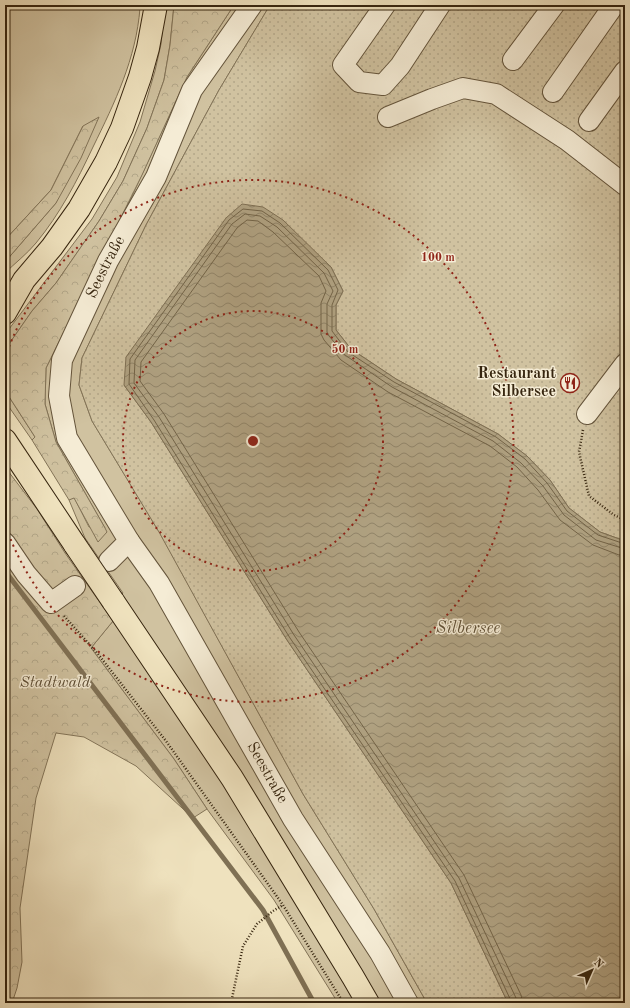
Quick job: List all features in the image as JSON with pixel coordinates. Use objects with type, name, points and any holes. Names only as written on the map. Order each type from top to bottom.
[{"type":"main road","points":[[5,313],[24,280],[52,247],[79,208],[106,162],[122,128],[134,95],[148,48],[152,11]]},
{"type":"main road","points":[[5,290],[24,280]]},
{"type":"main road","points":[[5,440],[232,778],[354,976],[368,1003]]},
{"type":"street","name":"Seestraße","points":[[252,5],[192,90],[156,177],[108,261],[62,360],[59,396],[67,438],[129,541],[159,583],[293,819],[380,953],[408,1003]]},
{"type":"street","points":[[385,5],[343,64],[359,82],[383,85],[400,66],[440,5]]},
{"type":"street","points":[[513,60],[554,5]]},
{"type":"street","points":[[553,92],[614,5]]},
{"type":"street","points":[[589,121],[625,71]]},
{"type":"street","points":[[388,117],[463,88],[496,94],[567,140],[625,185]]},
{"type":"street","points":[[587,414],[625,364]]},
{"type":"street","points":[[109,561],[129,541]]},
{"type":"street","points":[[5,543],[26,574],[51,603],[75,586]]},
{"type":"path","points":[[587,414],[579,452],[589,496],[614,515],[625,520]]},
{"type":"path","points":[[51,603],[98,654],[166,741],[282,905],[344,1003]]},
{"type":"path","points":[[231,1003],[243,946],[257,924],[282,905]]},
{"type":"green space","points":[[5,5],[139,5],[140,8],[134,45],[123,80],[81,172],[68,197],[45,232],[29,251],[5,273],[5,262],[56,203],[83,126],[51,190],[5,240]]},
{"type":"green space","points":[[165,5],[174,5],[170,45],[164,80],[147,128],[123,181],[99,221],[56,283],[32,311],[9,344],[5,361],[6,333],[92,219],[117,177],[140,122],[155,71],[161,44]]},
{"type":"green space","points":[[174,5],[234,5],[187,77],[142,175],[46,368],[45,404],[56,442],[107,532],[98,542],[74,498],[69,500],[32,440],[35,437],[6,392],[5,361],[9,344],[32,311],[56,283],[99,221],[123,181],[147,128],[164,80],[170,45]]},
{"type":"green space","points":[[234,5],[270,5],[219,90],[146,225],[82,358],[79,385],[92,421],[161,535],[303,794],[374,909],[427,1003],[338,1003],[274,900],[207,809],[174,759],[91,648],[113,621],[103,608],[123,593],[85,538],[69,500],[74,497],[89,527],[105,528],[56,442],[45,404],[46,368],[132,196],[187,77]]},
{"type":"green space","points":[[270,5],[625,5],[625,541],[600,532],[569,508],[550,480],[527,456],[498,434],[396,379],[351,349],[336,330],[336,305],[343,291],[331,267],[322,260],[124,385],[151,422],[287,640],[451,883],[508,1003],[427,1003],[374,909],[303,794],[159,532],[92,421],[79,385],[82,358],[146,225],[219,90]]},
{"type":"green space","points":[[99,117],[81,158],[56,203],[5,262],[5,240],[51,190],[83,126]]},
{"type":"green space","points":[[5,364],[6,392],[35,437],[32,440],[9,407],[5,398]]},
{"type":"green space","name":"Stadtwald","points":[[5,467],[37,509],[65,553],[113,621],[91,648],[174,759],[207,809],[193,818],[136,766],[84,737],[56,733],[36,798],[20,908],[22,962],[17,988],[12,1003],[5,1003]]},
{"type":"water","name":"Silbersee","points":[[242,204],[263,207],[283,220],[331,267],[343,291],[336,305],[336,330],[351,349],[396,379],[498,434],[527,456],[550,480],[569,508],[600,532],[625,541],[625,1003],[508,1003],[451,883],[287,640],[151,422],[124,385],[126,357],[226,218]]},
{"type":"waterway","points":[[5,571],[263,910],[314,1003]]},
{"type":"place","name":"Restaurant Silbersee","points":[[570,383]]}]
